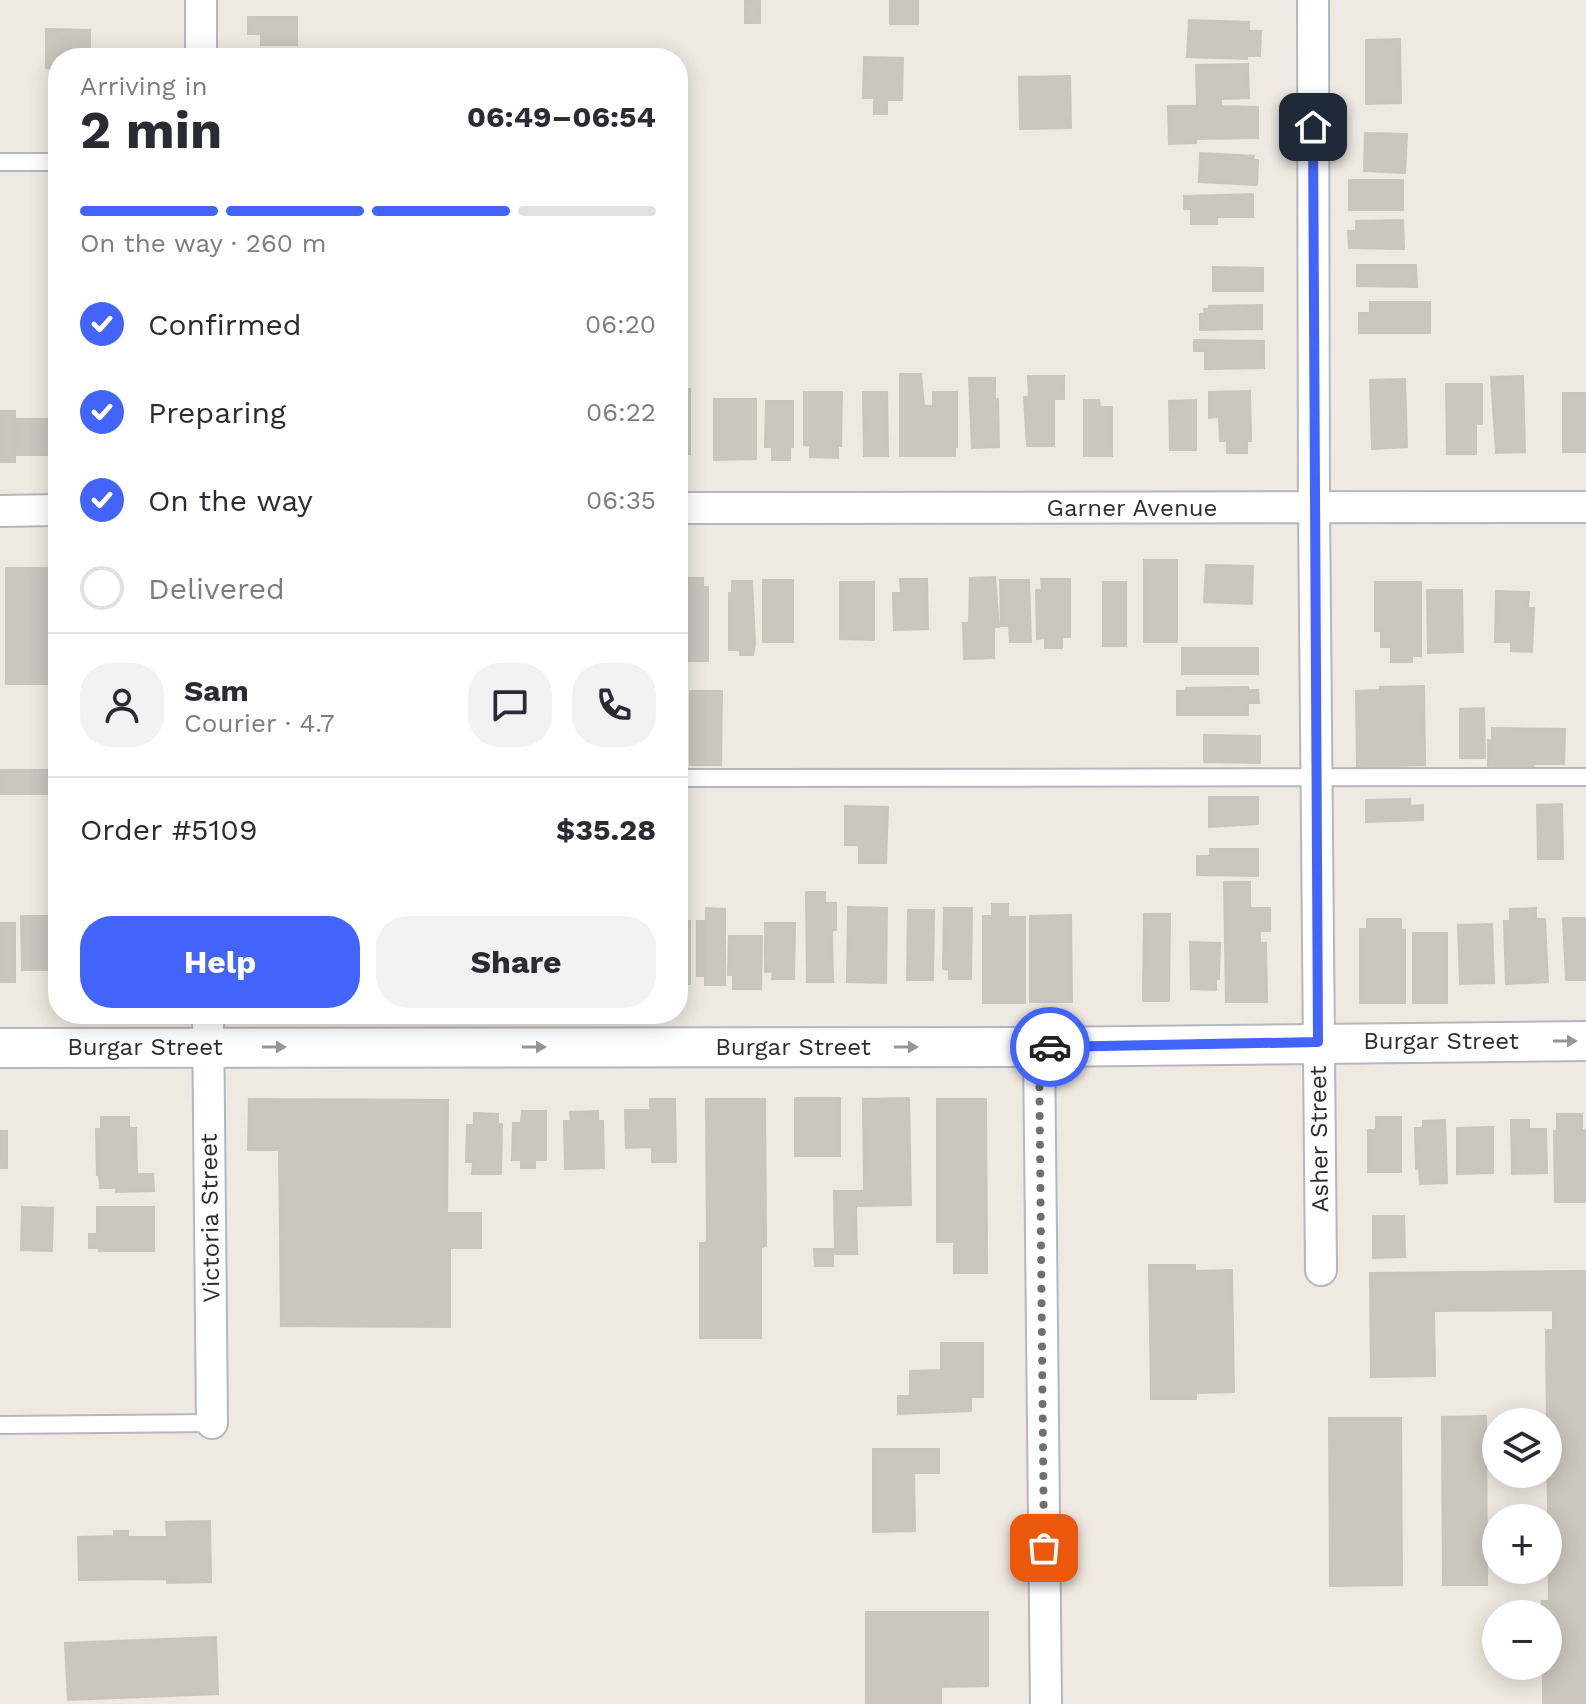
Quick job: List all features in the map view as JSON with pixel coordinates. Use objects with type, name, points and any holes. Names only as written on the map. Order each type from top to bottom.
[{"type":"street","points":[[201,0],[201,48]]},
{"type":"street","name":"Asher Street","points":[[1313,0],[1321,1270]]},
{"type":"street","name":"Garner Avenue","points":[[688,508],[1586,507]]},
{"type":"street","points":[[0,511],[48,510]]},
{"type":"street","name":"Burgar Street","points":[[0,1048],[209,1030],[1039,1047],[1586,1041]]},
{"type":"street","name":"Victoria Street","points":[[209,1030],[212,1423]]},
{"type":"street","points":[[1039,1047],[1046,1704]]},
{"type":"lane","points":[[0,162],[48,162]]},
{"type":"lane","points":[[688,778],[1586,777]]},
{"type":"lane","points":[[0,1425],[212,1423]]},
{"type":"building","points":[[745,0],[760,0],[760,23],[745,23]]},
{"type":"building","points":[[890,0],[918,0],[918,24],[890,24]]},
{"type":"building","points":[[248,17],[297,17],[297,45],[261,45],[261,34],[248,34]]},
{"type":"building","points":[[1189,20],[1249,22],[1249,31],[1261,31],[1260,56],[1247,56],[1247,59],[1187,57]]},
{"type":"building","points":[[46,29],[90,30],[90,48],[48,48],[46,68]]},
{"type":"building","points":[[1400,39],[1401,103],[1366,104],[1366,40]]},
{"type":"building","points":[[864,57],[903,58],[902,100],[887,100],[887,114],[874,114],[874,98],[863,98]]},
{"type":"building","points":[[1248,64],[1249,98],[1221,99],[1221,106],[1258,107],[1258,138],[1196,139],[1196,143],[1169,144],[1168,106],[1197,106],[1196,65]]},
{"type":"building","points":[[1070,76],[1071,128],[1020,129],[1019,77]]},
{"type":"building","points":[[1365,133],[1407,134],[1405,173],[1364,171]]},
{"type":"building","points":[[1200,153],[1254,156],[1253,160],[1258,160],[1257,185],[1199,182]]},
{"type":"building","points":[[1349,180],[1403,180],[1403,210],[1349,210]]},
{"type":"building","points":[[1253,194],[1253,217],[1217,217],[1217,224],[1191,224],[1191,209],[1184,209],[1184,196]]},
{"type":"building","points":[[1403,220],[1404,249],[1349,248],[1348,231],[1356,231],[1356,221]]},
{"type":"building","points":[[1357,265],[1416,265],[1417,287],[1357,286]]},
{"type":"building","points":[[1213,267],[1263,268],[1263,291],[1213,291]]},
{"type":"building","points":[[1370,302],[1430,302],[1430,333],[1359,333],[1359,313],[1370,313]]},
{"type":"building","points":[[1262,305],[1262,329],[1200,330],[1200,314],[1205,314],[1204,309],[1209,309],[1209,306]]},
{"type":"building","points":[[1194,340],[1264,341],[1264,368],[1205,369],[1205,351],[1194,351]]},
{"type":"building","points":[[900,374],[921,374],[924,406],[933,406],[933,392],[957,392],[955,456],[900,456]]},
{"type":"building","points":[[1028,376],[1064,376],[1064,399],[1054,399],[1054,446],[1027,446],[1024,397],[1029,397]]},
{"type":"building","points":[[1523,376],[1525,452],[1496,453],[1491,377]]},
{"type":"building","points":[[969,378],[995,378],[999,447],[972,448]]},
{"type":"building","points":[[1405,379],[1407,447],[1372,449],[1370,380]]},
{"type":"building","points":[[1446,384],[1482,384],[1482,424],[1476,424],[1476,454],[1447,454]]},
{"type":"building","points":[[688,389],[690,389],[688,454]]},
{"type":"building","points":[[1250,391],[1251,441],[1247,441],[1247,453],[1227,453],[1227,441],[1220,441],[1219,417],[1209,418],[1209,392]]},
{"type":"building","points":[[804,392],[842,392],[838,458],[810,457],[810,446],[804,445]]},
{"type":"building","points":[[863,392],[887,392],[888,456],[864,456]]},
{"type":"building","points":[[1563,393],[1586,393],[1586,452],[1563,452]]},
{"type":"building","points":[[714,399],[756,399],[756,459],[714,460]]},
{"type":"building","points":[[1084,400],[1099,400],[1100,407],[1112,407],[1112,456],[1084,456]]},
{"type":"building","points":[[1196,400],[1196,450],[1170,450],[1169,401]]},
{"type":"building","points":[[766,401],[793,401],[790,460],[772,460],[772,447],[765,447]]},
{"type":"building","points":[[0,411],[15,411],[15,462],[0,462]]},
{"type":"building","points":[[16,419],[48,419],[48,455],[16,455]]},
{"type":"building","points":[[1144,560],[1177,560],[1177,642],[1144,642]]},
{"type":"building","points":[[1206,565],[1253,566],[1252,604],[1204,602]]},
{"type":"building","points":[[6,568],[48,568],[48,684],[6,684]]},
{"type":"building","points":[[995,577],[999,627],[994,627],[994,658],[964,659],[963,623],[969,623],[970,578]]},
{"type":"building","points":[[688,578],[703,578],[703,587],[708,587],[708,661],[688,661]]},
{"type":"building","points":[[900,579],[927,579],[928,629],[894,630],[893,593],[901,593]]},
{"type":"building","points":[[1041,579],[1070,579],[1070,637],[1062,637],[1062,648],[1045,648],[1045,638],[1037,639],[1036,590],[1042,590]]},
{"type":"building","points":[[763,580],[793,580],[793,642],[763,642]]},
{"type":"building","points":[[1000,580],[1029,580],[1031,642],[1010,642],[1009,626],[1001,626]]},
{"type":"building","points":[[732,581],[752,581],[753,655],[740,655],[740,650],[729,650],[729,593],[732,593]]},
{"type":"building","points":[[840,582],[874,582],[874,640],[840,639]]},
{"type":"building","points":[[1103,582],[1126,582],[1126,646],[1103,646]]},
{"type":"building","points":[[1375,582],[1421,582],[1421,656],[1412,656],[1412,662],[1391,662],[1391,647],[1381,647],[1381,631],[1375,631]]},
{"type":"building","points":[[1427,590],[1462,590],[1463,652],[1428,653]]},
{"type":"building","points":[[1496,591],[1529,592],[1528,608],[1534,608],[1532,652],[1511,651],[1511,642],[1495,642]]},
{"type":"building","points":[[1182,648],[1258,648],[1258,674],[1182,674]]},
{"type":"building","points":[[1424,686],[1425,765],[1357,767],[1356,691]]},
{"type":"building","points":[[1248,687],[1248,690],[1258,690],[1259,703],[1248,703],[1248,715],[1177,715],[1177,691],[1186,691],[1186,688]]},
{"type":"building","points":[[690,691],[722,691],[721,765],[690,765]]},
{"type":"building","points":[[1484,708],[1485,758],[1460,758],[1460,709]]},
{"type":"building","points":[[1492,728],[1565,729],[1564,764],[1488,768],[1488,740],[1492,740]]},
{"type":"building","points":[[1204,735],[1260,736],[1260,763],[1204,762]]},
{"type":"building","points":[[0,770],[48,770],[48,794],[0,794]]},
{"type":"building","points":[[1209,797],[1258,797],[1258,824],[1209,827]]},
{"type":"building","points":[[1410,799],[1410,806],[1423,805],[1423,820],[1366,822],[1366,800]]},
{"type":"building","points":[[1562,804],[1563,859],[1538,859],[1537,805]]},
{"type":"building","points":[[845,806],[888,807],[886,863],[859,863],[859,845],[845,845]]},
{"type":"building","points":[[1210,849],[1258,849],[1258,876],[1197,875],[1197,856],[1210,856]]},
{"type":"building","points":[[1224,882],[1250,882],[1250,908],[1270,908],[1270,931],[1260,931],[1260,943],[1266,943],[1267,1002],[1226,1002]]},
{"type":"building","points":[[806,892],[825,892],[825,903],[836,903],[836,930],[832,930],[833,982],[807,982]]},
{"type":"building","points":[[992,904],[1008,904],[1008,917],[1025,917],[1025,1003],[983,1003],[983,916],[992,916]]},
{"type":"building","points":[[848,907],[887,908],[886,983],[847,982]]},
{"type":"building","points":[[706,908],[725,909],[725,985],[705,985],[705,976],[697,976],[697,921],[706,921]]},
{"type":"building","points":[[944,908],[972,908],[971,979],[949,979],[949,970],[943,969]]},
{"type":"building","points":[[1536,908],[1536,919],[1545,919],[1548,982],[1506,984],[1504,921],[1510,921],[1510,909]]},
{"type":"building","points":[[908,910],[934,910],[933,980],[907,980]]},
{"type":"building","points":[[1144,914],[1170,914],[1169,1001],[1143,1001]]},
{"type":"building","points":[[1071,915],[1072,1002],[1030,1002],[1030,916]]},
{"type":"building","points":[[21,916],[48,916],[48,970],[22,970]]},
{"type":"building","points":[[1563,918],[1586,918],[1586,980],[1566,980]]},
{"type":"building","points":[[1367,919],[1401,919],[1401,930],[1405,930],[1405,1003],[1360,1003],[1360,929],[1367,929]]},
{"type":"building","points":[[688,921],[690,921],[688,984]]},
{"type":"building","points":[[0,923],[15,923],[15,982],[0,982]]},
{"type":"building","points":[[765,923],[795,923],[794,979],[772,979],[773,972],[765,972]]},
{"type":"building","points":[[1492,924],[1494,983],[1460,984],[1458,925]]},
{"type":"building","points":[[1413,933],[1447,933],[1447,1003],[1413,1003]]},
{"type":"building","points":[[729,936],[762,936],[761,989],[733,989],[733,975],[728,975]]},
{"type":"building","points":[[1190,942],[1220,943],[1216,990],[1191,989]]},
{"type":"building","points":[[795,1098],[840,1098],[840,1156],[795,1156]]},
{"type":"building","points":[[909,1098],[911,1205],[856,1206],[857,1254],[833,1254],[833,1266],[815,1266],[814,1249],[835,1249],[834,1191],[864,1191],[863,1099]]},
{"type":"building","points":[[249,1099],[448,1100],[447,1213],[481,1213],[481,1248],[450,1248],[450,1327],[281,1326],[279,1150],[248,1150]]},
{"type":"building","points":[[650,1099],[675,1099],[676,1162],[652,1162],[652,1147],[626,1148],[625,1110],[650,1110]]},
{"type":"building","points":[[706,1099],[765,1099],[766,1246],[761,1247],[761,1338],[700,1338],[700,1243],[707,1243]]},
{"type":"building","points":[[937,1099],[986,1099],[987,1273],[954,1273],[954,1242],[937,1242]]},
{"type":"building","points":[[522,1111],[546,1111],[546,1160],[535,1160],[535,1168],[521,1168],[521,1160],[512,1160],[513,1123],[521,1123]]},
{"type":"building","points":[[598,1111],[598,1121],[603,1121],[604,1168],[565,1169],[564,1121],[571,1121],[570,1112]]},
{"type":"building","points":[[474,1113],[498,1114],[498,1124],[502,1124],[501,1174],[472,1174],[473,1162],[466,1162],[467,1125],[474,1125]]},
{"type":"building","points":[[1557,1114],[1582,1114],[1582,1130],[1586,1130],[1586,1202],[1555,1202],[1554,1131],[1557,1131]]},
{"type":"building","points":[[101,1117],[129,1117],[129,1128],[136,1128],[137,1174],[153,1174],[154,1191],[116,1192],[116,1188],[100,1188],[96,1129],[101,1129]]},
{"type":"building","points":[[1376,1117],[1401,1117],[1401,1172],[1368,1172],[1368,1130],[1376,1130]]},
{"type":"building","points":[[1445,1120],[1447,1183],[1420,1184],[1419,1169],[1416,1169],[1415,1128],[1423,1128],[1423,1121]]},
{"type":"building","points":[[1511,1120],[1529,1120],[1529,1129],[1546,1129],[1547,1173],[1512,1174]]},
{"type":"building","points":[[1493,1127],[1493,1173],[1457,1174],[1457,1128]]},
{"type":"building","points":[[0,1131],[7,1131],[7,1168],[0,1168]]},
{"type":"building","points":[[22,1207],[53,1208],[52,1251],[21,1250]]},
{"type":"building","points":[[97,1207],[154,1207],[154,1251],[99,1251],[99,1248],[89,1248],[89,1234],[97,1234]]},
{"type":"building","points":[[1373,1216],[1404,1216],[1405,1257],[1373,1258]]},
{"type":"building","points":[[1149,1265],[1195,1265],[1195,1271],[1232,1270],[1234,1392],[1196,1393],[1196,1399],[1151,1399]]},
{"type":"building","points":[[1586,1271],[1586,1704],[1543,1704],[1543,1680],[1562,1680],[1562,1600],[1549,1600],[1549,1584],[1562,1584],[1562,1504],[1548,1504],[1548,1488],[1562,1488],[1562,1408],[1547,1408],[1546,1330],[1553,1330],[1553,1310],[1434,1311],[1435,1376],[1371,1377],[1370,1273]]},
{"type":"building","points":[[941,1343],[983,1343],[983,1397],[971,1397],[971,1411],[898,1414],[898,1396],[910,1396],[910,1371],[941,1370]]},
{"type":"building","points":[[1482,1416],[1482,1488],[1486,1488],[1487,1504],[1482,1504],[1482,1584],[1487,1585],[1443,1585],[1442,1417]]},
{"type":"building","points":[[1329,1418],[1401,1418],[1402,1585],[1330,1586]]},
{"type":"building","points":[[873,1449],[939,1449],[939,1473],[914,1473],[915,1531],[873,1532]]},
{"type":"building","points":[[210,1521],[211,1582],[79,1580],[78,1537],[114,1536],[114,1531],[128,1531],[128,1537],[167,1537],[166,1522]]},
{"type":"building","points":[[866,1612],[988,1612],[988,1686],[941,1687],[941,1704],[866,1704]]},
{"type":"building","points":[[216,1637],[218,1694],[68,1700],[65,1643]]},
{"type":"way so far","points":[[1044,1548],[1039,1047],[1050,1047]]},
{"type":"route","points":[[1050,1047],[1318,1042],[1313,127]]}]
